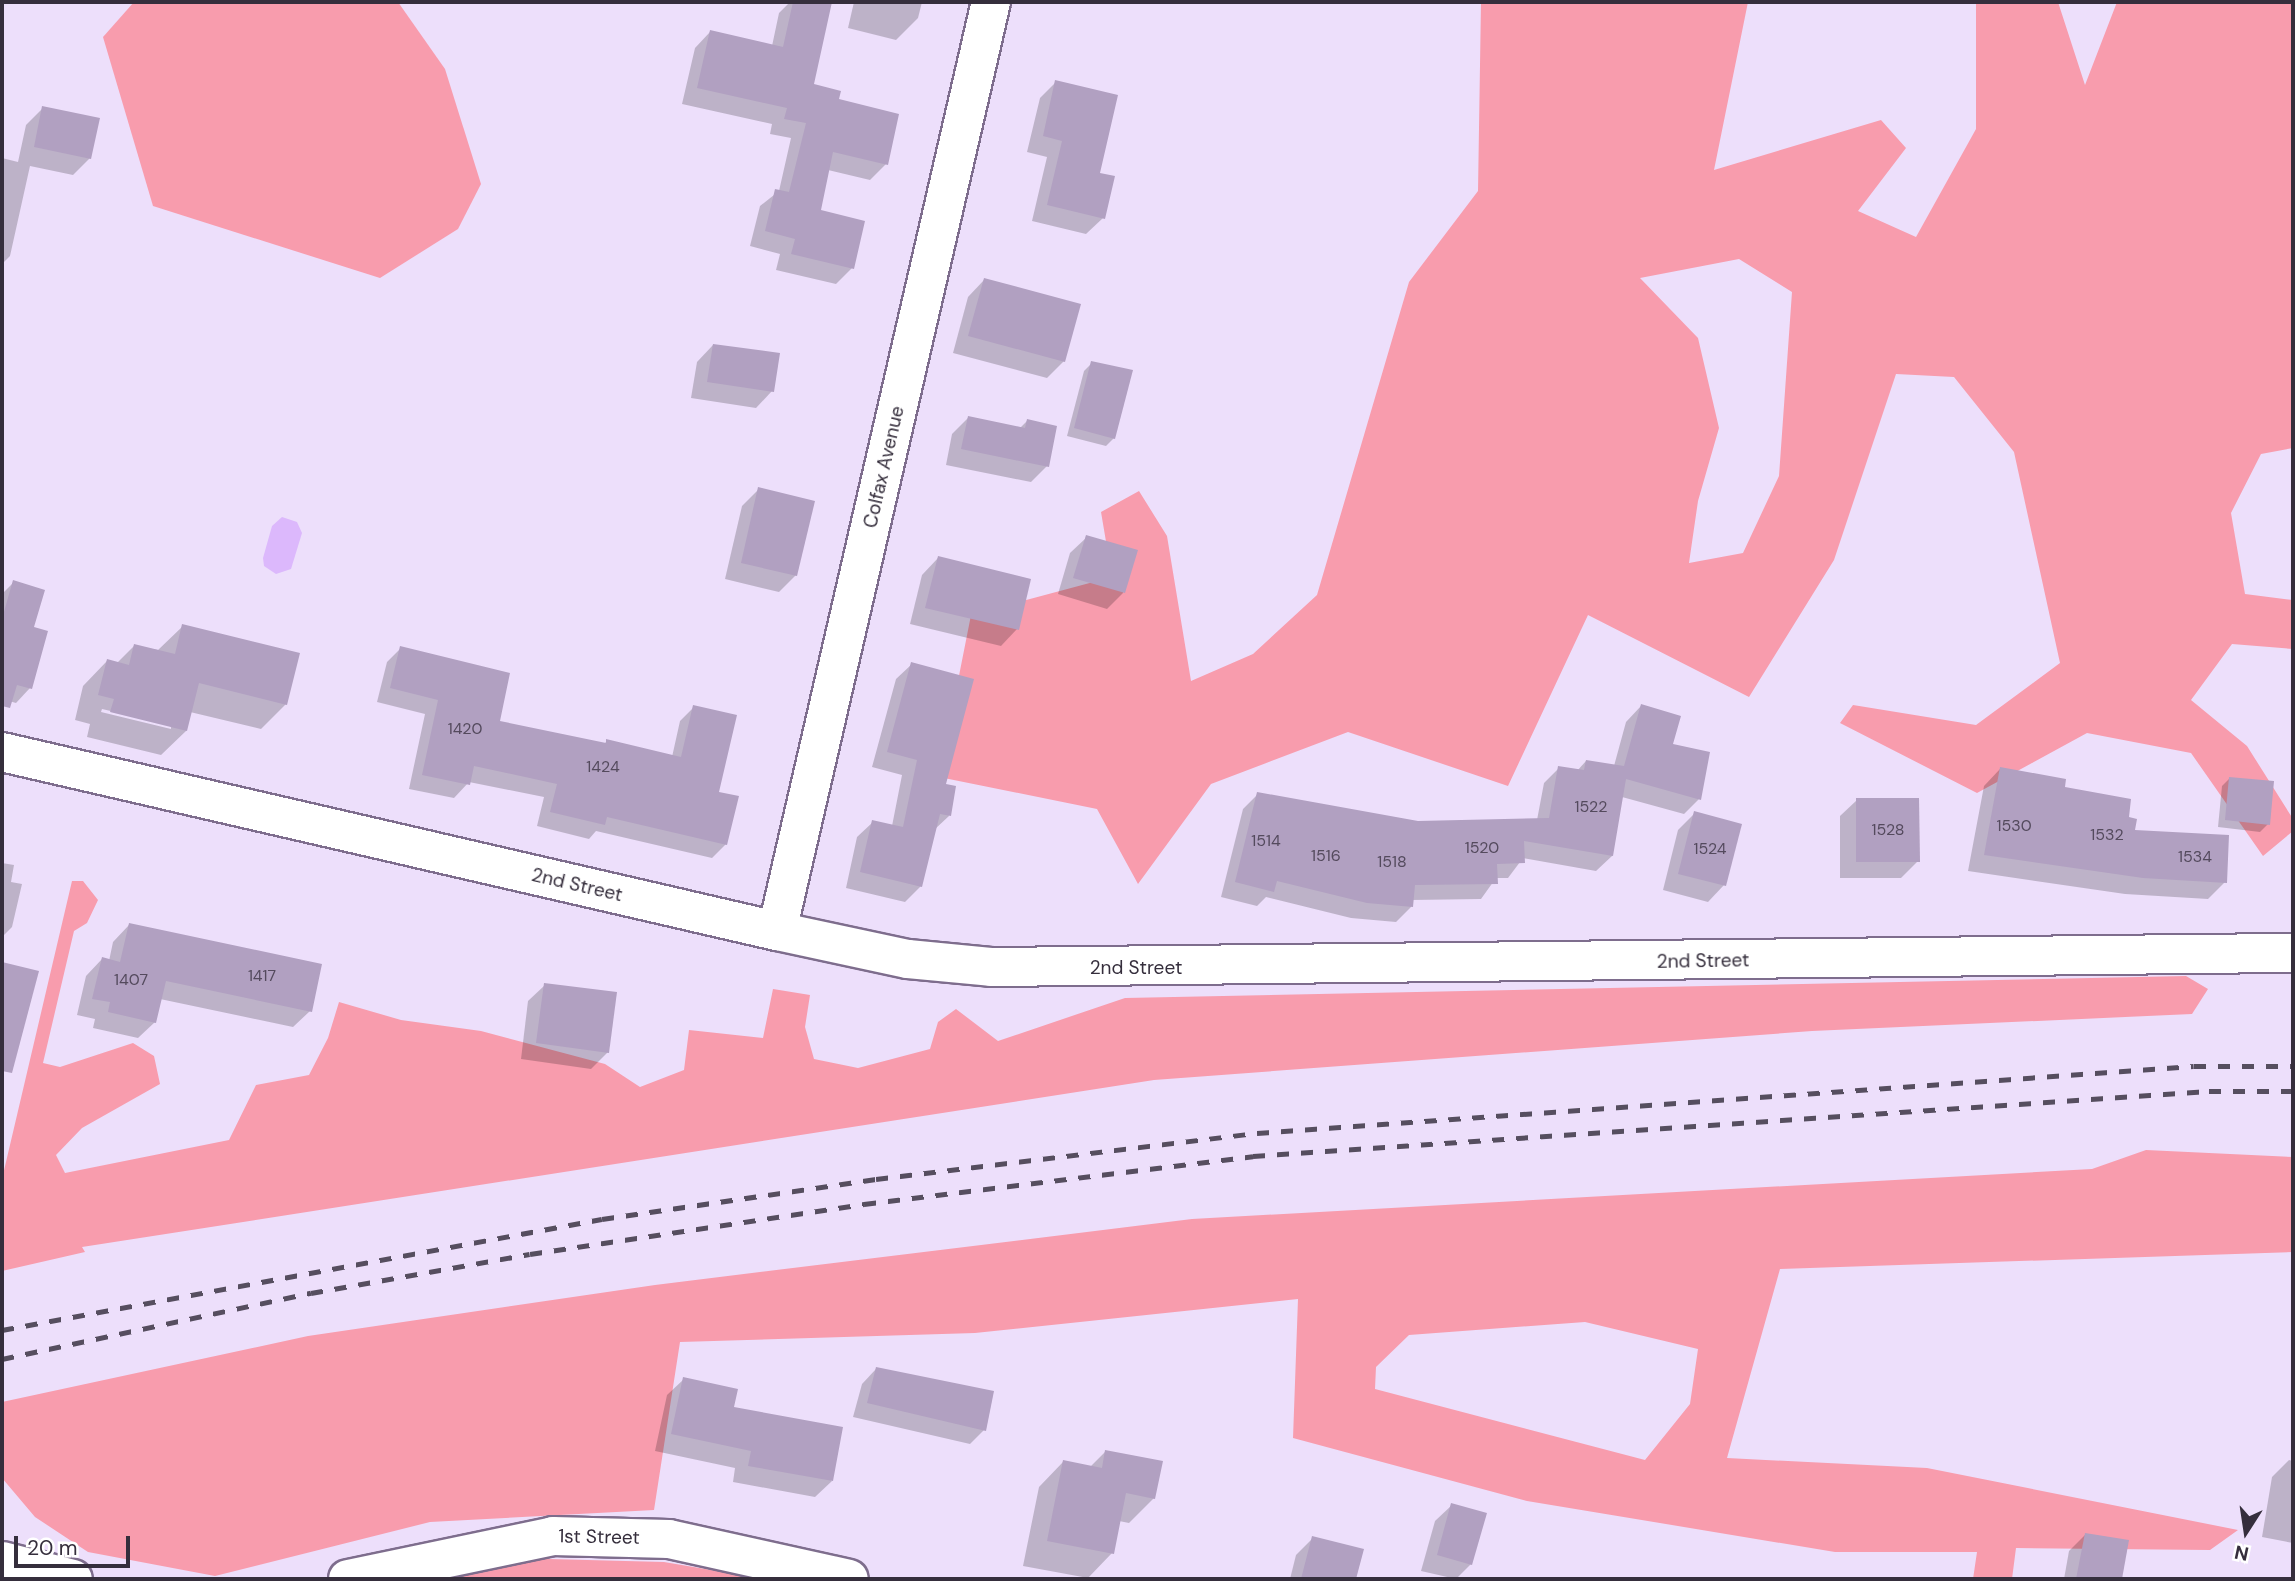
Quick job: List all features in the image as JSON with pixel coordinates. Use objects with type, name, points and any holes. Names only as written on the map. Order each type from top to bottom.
[{"type":"street","name":"Colfax Avenue","points":[[777,931],[991,2]]},
{"type":"street","name":"2nd Street","points":[[2,752],[908,959],[1063,968],[2293,953]]},
{"type":"street","name":"1st Street","points":[[348,1579],[553,1536],[669,1539],[849,1579]]},
{"type":"street","points":[[2,1561],[73,1579]]},
{"type":"shaded area","points":[[134,2],[398,2],[445,69],[481,184],[458,229],[380,278],[153,206],[103,37]]},
{"type":"shaded area","points":[[1481,2],[1748,2],[1714,170],[1881,120],[1906,148],[1858,211],[1916,237],[1976,129],[1976,2],[2058,2],[2085,85],[2117,2],[2293,2],[2293,448],[2261,454],[2231,513],[2245,594],[2293,600],[2293,649],[2232,644],[2191,700],[2247,746],[2293,819],[2293,831],[2263,856],[2191,753],[2087,733],[1977,793],[1840,723],[1853,705],[1976,725],[2060,663],[2014,452],[1954,377],[1896,374],[1834,560],[1749,697],[1588,615],[1508,786],[1348,732],[1211,784],[1138,884],[1097,809],[939,777],[971,615],[1112,577],[1101,512],[1139,491],[1167,536],[1191,681],[1253,654],[1317,595],[1409,282],[1478,191]],"holes":[[[1739,259],[1792,292],[1779,476],[1743,553],[1689,563],[1698,501],[1719,428],[1698,338],[1640,278]]]},
{"type":"shaded area","points":[[282,517],[297,522],[302,533],[291,569],[276,574],[264,566],[263,558],[272,526]]},
{"type":"shaded area","points":[[72,881],[83,881],[98,900],[87,923],[74,931],[43,1063],[60,1067],[133,1043],[154,1056],[160,1084],[82,1128],[56,1155],[65,1173],[229,1140],[256,1085],[309,1075],[328,1038],[339,1002],[401,1020],[481,1031],[605,1064],[640,1087],[684,1070],[689,1030],[763,1038],[773,989],[810,995],[805,1027],[814,1059],[858,1068],[930,1049],[938,1022],[956,1009],[998,1041],[1125,998],[2186,976],[2208,989],[2192,1014],[1812,1031],[1154,1080],[82,1247],[85,1252],[2,1271],[2,1179]]},
{"type":"shaded area","points":[[2146,1150],[2293,1157],[2293,1252],[1780,1269],[1727,1458],[1927,1468],[2238,1530],[2210,1550],[2016,1548],[2012,1579],[1973,1579],[1977,1552],[1835,1552],[1527,1501],[1293,1438],[1298,1299],[975,1333],[680,1342],[654,1510],[430,1522],[215,1576],[88,1552],[35,1517],[2,1478],[2,1402],[308,1336],[655,1285],[1192,1219],[2092,1169]],"holes":[[[1585,1322],[1698,1349],[1690,1404],[1645,1460],[1375,1389],[1376,1367],[1409,1335]]]},
{"type":"shaded area","points":[[510,1558],[664,1562],[764,1579],[412,1579]]},
{"type":"building","points":[[793,2],[832,2],[814,84],[841,91],[839,99],[899,114],[888,165],[833,152],[821,210],[865,221],[854,269],[791,254],[795,239],[765,231],[775,189],[789,192],[806,123],[784,119],[787,108],[697,88],[710,30],[783,47]]},
{"type":"building","points":[[1055,80],[1118,95],[1100,173],[1115,176],[1105,219],[1047,205],[1062,141],[1043,136]]},
{"type":"building","points":[[42,106],[100,118],[91,159],[34,147]]},
{"type":"building","points":[[984,278],[1081,304],[1065,362],[968,336]]},
{"type":"building","points":[[713,344],[780,353],[774,392],[707,382]]},
{"type":"building","points":[[1091,361],[1133,370],[1115,439],[1074,428]]},
{"type":"building","points":[[968,416],[1025,428],[1027,419],[1057,426],[1049,467],[961,449]]},
{"type":"building","points":[[758,487],[815,501],[797,576],[741,563]]},
{"type":"building","points":[[1086,535],[1138,550],[1125,593],[1073,578]]},
{"type":"building","points":[[938,556],[1031,579],[1019,630],[925,608]]},
{"type":"building","points":[[13,580],[45,590],[34,627],[48,631],[32,689],[17,685],[10,708],[2,706],[2,619]]},
{"type":"building","points":[[182,624],[300,653],[287,705],[199,683],[187,731],[110,712],[114,699],[98,695],[107,659],[129,665],[134,644],[175,654]]},
{"type":"building","points":[[400,646],[510,673],[500,721],[606,743],[606,739],[681,757],[693,705],[737,715],[719,792],[739,796],[727,845],[607,817],[605,825],[550,812],[557,784],[474,766],[470,785],[422,775],[438,700],[390,688]]},
{"type":"building","points":[[911,662],[974,679],[946,784],[956,786],[951,816],[940,814],[922,887],[860,872],[872,820],[903,827],[917,760],[887,752]]},
{"type":"building","points":[[1641,704],[1681,716],[1673,744],[1710,752],[1701,800],[1626,779],[1613,856],[1524,841],[1525,863],[1497,864],[1498,884],[1415,885],[1413,907],[1367,903],[1277,881],[1274,892],[1235,882],[1257,792],[1418,821],[1549,818],[1558,766],[1584,770],[1586,760],[1624,766]]},
{"type":"building","points":[[2000,767],[2066,779],[2065,787],[2131,799],[2129,817],[2137,819],[2135,830],[2229,835],[2227,883],[2143,878],[1984,855]]},
{"type":"building","points":[[2229,777],[2274,781],[2270,825],[2225,820]]},
{"type":"building","points":[[1856,798],[1919,798],[1920,862],[1856,862]]},
{"type":"building","points":[[1694,811],[1742,824],[1726,886],[1678,874]]},
{"type":"building","points":[[129,923],[322,964],[312,1012],[166,981],[156,1023],[108,1012],[110,1002],[92,999],[102,957],[120,962]]},
{"type":"building","points":[[2,962],[39,971],[12,1073],[2,1071]]},
{"type":"building","points":[[544,983],[617,992],[609,1053],[536,1043]]},
{"type":"building","points":[[876,1367],[994,1391],[986,1431],[867,1403]]},
{"type":"building","points":[[683,1377],[738,1389],[734,1407],[843,1427],[833,1481],[748,1466],[751,1451],[671,1434]]},
{"type":"building","points":[[1105,1450],[1163,1461],[1155,1499],[1126,1493],[1114,1554],[1047,1541],[1063,1460],[1102,1468]]},
{"type":"building","points":[[1451,1503],[1487,1513],[1472,1565],[1437,1555]]},
{"type":"building","points":[[2085,1533],[2129,1540],[2122,1579],[2076,1579]]},
{"type":"building","points":[[1312,1536],[1364,1549],[1356,1579],[1301,1579]]},
{"type":"railway","points":[[2,1330],[602,1219],[876,1179],[1257,1133],[2194,1066],[2293,1066]]},
{"type":"railway","points":[[2,1359],[311,1293],[530,1254],[864,1204],[1253,1156],[2209,1091],[2293,1091]]}]
